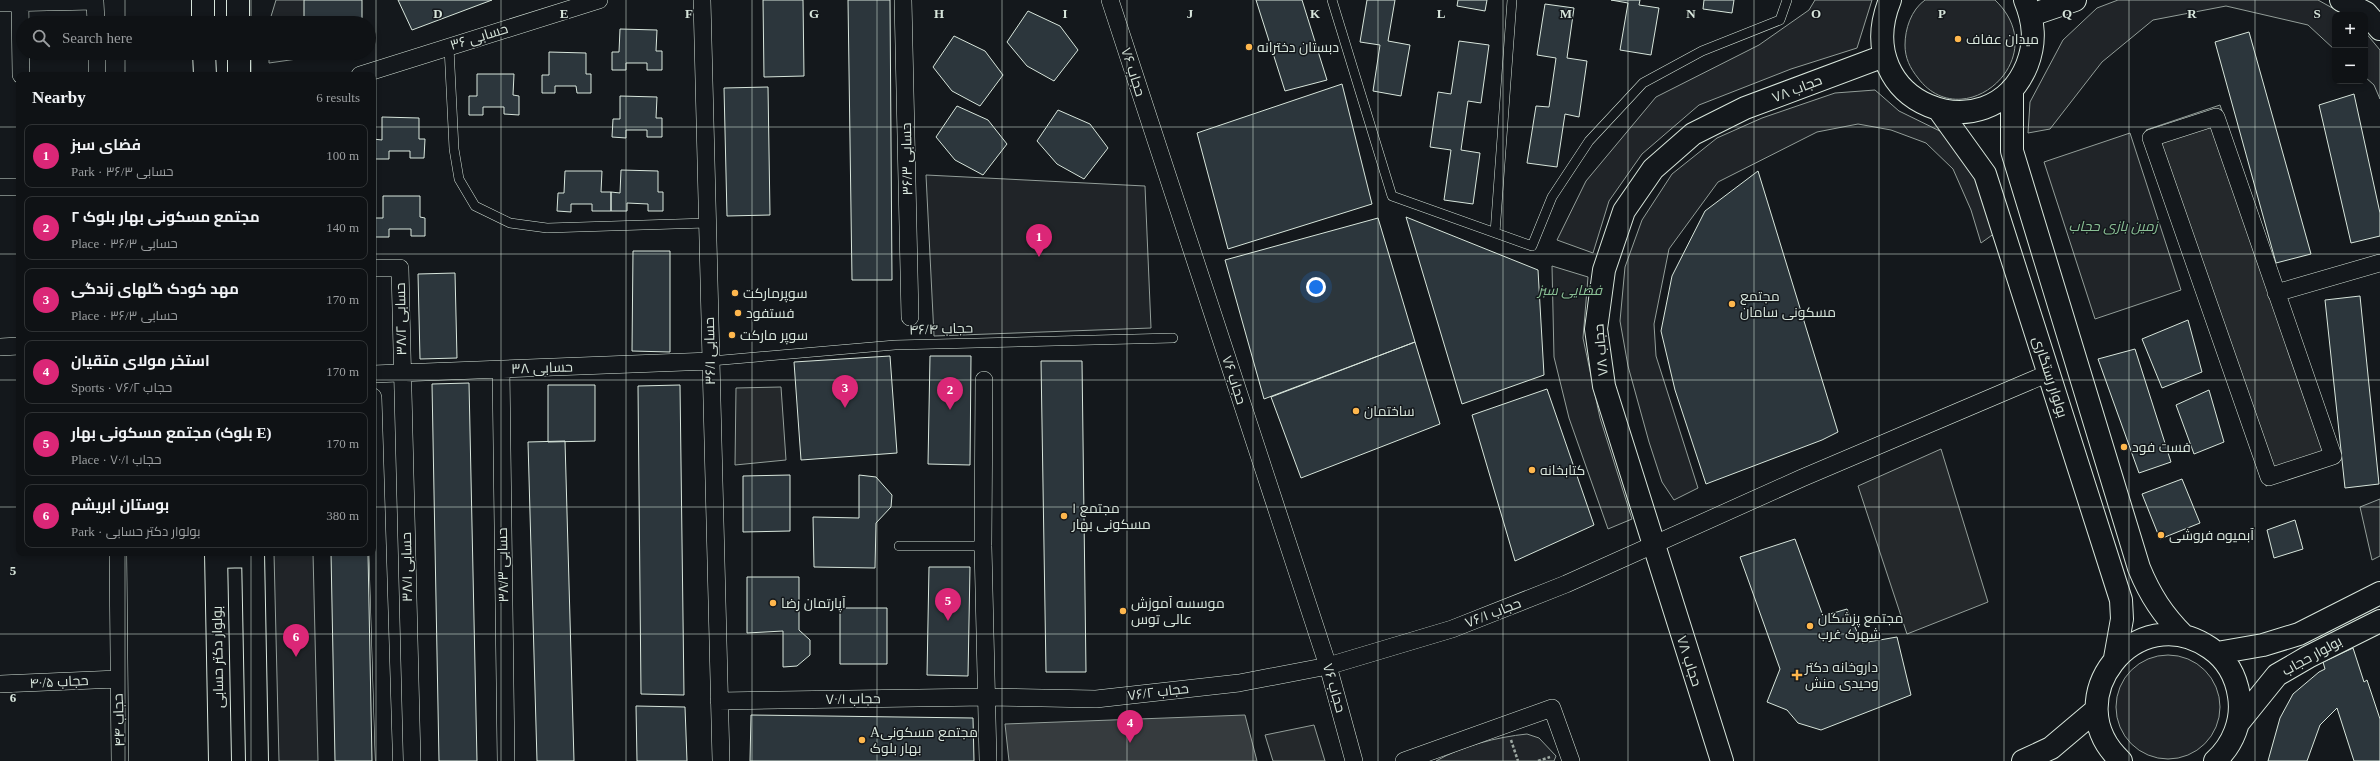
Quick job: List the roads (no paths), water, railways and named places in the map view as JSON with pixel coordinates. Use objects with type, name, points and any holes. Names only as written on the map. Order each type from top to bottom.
[{"type":"street","points":[[203,0],[203,16]]},
{"type":"street","points":[[238,0],[238,16]]},
{"type":"street","name":"حسابی ۳۶","points":[[370,72],[599,0]]},
{"type":"street","name":"حسابی ۳۶/۱","points":[[702,0],[721,761]]},
{"type":"street","name":"حسابی ۳۶/۳","points":[[903,0],[910,317]]},
{"type":"street","name":"حجاب ۷۶","points":[[1110,0],[1328,666],[1354,761]]},
{"type":"street","points":[[1890,0],[1883,16],[1881,36],[1884,56],[1892,74],[1904,90],[1920,102],[1938,110],[1958,112],[1978,109],[1996,101],[2012,89],[2024,73],[2032,54],[2034,34],[2028,7],[2075,0]]},
{"type":"street","points":[[2341,0],[2366,13],[2380,29]]},
{"type":"street","points":[[0,3],[95,1],[96,16]]},
{"type":"street","points":[[20,2],[20,16]]},
{"type":"street","name":"حجاب ۷۸","points":[[1722,761],[1652,544],[1604,386],[1596,329],[1604,270],[1624,211],[1653,169],[1693,134],[1745,108],[1884,56]]},
{"type":"street","points":[[20,60],[20,72]]},
{"type":"street","points":[[97,60],[97,72]]},
{"type":"street","points":[[204,60],[205,72]]},
{"type":"street","points":[[239,60],[239,72]]},
{"type":"street","name":"بولوار رستگاری","points":[[2012,89],[2012,151],[2138,568],[2149,593],[2164,616],[2184,636]]},
{"type":"street","name":"بولوار رستگاری","points":[[1938,110],[1985,174],[2121,600],[2122,619],[2115,658]]},
{"type":"street","points":[[2216,117],[2276,293],[2333,456],[2269,477],[2151,138],[2216,117]]},
{"type":"street","points":[[0,187],[16,187]]},
{"type":"street","points":[[2276,293],[2380,263]]},
{"type":"street","name":"حسابی ۳۸/۲","points":[[376,268],[400,268],[402,373]]},
{"type":"street","points":[[0,347],[16,346]]},
{"type":"street","name":"حسابی ۳۸","points":[[376,374],[711,361]]},
{"type":"street","name":"حسابی ۳۸/۳","points":[[501,369],[506,761]]},
{"type":"street","name":"حسابی ۳۸/۱","points":[[402,373],[412,761]]},
{"type":"street","name":"حجاب ۷۶/۱","points":[[1328,666],[1452,629],[1566,584],[1652,544],[2049,373]]},
{"type":"street","points":[[984,380],[984,546],[988,761]]},
{"type":"street","name":"حسابی ۳۸/۱","points":[[376,496],[384,761]]},
{"type":"street","name":"حجاب ۴۴","points":[[118,556],[120,761]]},
{"type":"street","name":"بولوار دکتر حسابی","points":[[216,556],[220,761]]},
{"type":"street","points":[[253,556],[257,761]]},
{"type":"street","name":"بولوار حجاب","points":[[2217,653],[2263,646],[2299,634],[2380,593]]},
{"type":"street","name":"بولوار حجاب","points":[[2239,722],[2278,675],[2308,657],[2380,621]]},
{"type":"street","points":[[2121,761],[2108,746],[2102,734],[2096,710],[2098,691],[2102,679],[2115,658],[2129,646],[2146,638],[2165,634],[2184,636],[2201,642],[2217,653],[2229,667],[2237,684],[2240,703],[2239,722],[2232,740],[2215,761]]},
{"type":"street","name":"حجاب ۷۶/۲","points":[[986,697],[1096,699],[1239,683],[1328,666]]},
{"type":"street","name":"حجاب ۴۰/۵","points":[[0,684],[118,679]]},
{"type":"street","name":"حجاب ۷۰/۱","points":[[719,701],[986,697]]},
{"type":"street","points":[[1404,761],[1552,708],[1571,761]]},
{"type":"street","points":[[2023,761],[2051,748],[2096,710]]},
{"type":"lane","points":[[1332,0],[1392,196],[1532,246],[1552,197],[1589,141],[1643,83],[1702,51],[1780,20],[1787,0]]},
{"type":"lane","points":[[1495,233],[1512,0]]},
{"type":"lane","points":[[449,47],[454,149],[459,179],[474,206],[510,223],[547,228],[707,223]]},
{"type":"lane","name":"حجاب ۴۶/۴","points":[[711,361],[895,345],[1173,338]]},
{"type":"lane","points":[[900,546],[984,546]]},
{"type":"place","name":"میدان عفاف","points":[[1958,39]]},
{"type":"place","name":"دبستان دخترانه","points":[[1249,47]]},
{"type":"place","name":"فضای سبز","points":[[1039,257]]},
{"type":"place","name":"سوپرمارکت","points":[[735,293]]},
{"type":"place","name":"مجتمع مسکونی سامان","points":[[1732,304]]},
{"type":"place","name":"فستفود","points":[[738,313]]},
{"type":"place","name":"سوپر مارکت","points":[[732,335]]},
{"type":"place","name":"مهد کودک گلهای زندگی","points":[[845,408]]},
{"type":"place","name":"مجتمع مسکونی بهار بلوک ۲","points":[[950,410]]},
{"type":"place","name":"ساختمان","points":[[1356,411]]},
{"type":"place","name":"فست فود","points":[[2124,447]]},
{"type":"place","name":"کتابخانه","points":[[1532,470]]},
{"type":"place","name":"۱ مجتمع مسکونی بهار","points":[[1064,516]]},
{"type":"place","name":"آبمیوه فروشی","points":[[2161,535]]},
{"type":"place","name":"آپارتمان رضا","points":[[773,603]]},
{"type":"place","name":"موسسه آموزش عالی توس","points":[[1123,611]]},
{"type":"place","name":"مجتمع مسکونی بهار (بلوک E)","points":[[948,621]]},
{"type":"place","name":"مجتمع پزشکان شهرک غرب","points":[[1810,626]]},
{"type":"place","name":"بوستان ابریشم","points":[[296,657]]},
{"type":"place","name":"داروخانه دکتر وحیدی منش","points":[[1797,675]]},
{"type":"place","name":"Aمجتمع مسکونی بهار بلوک","points":[[862,740]]},
{"type":"place","name":"استخر مولای متقیان","points":[[1130,743]]},
{"type":"park label","name":"زمین بازی حجاب","points":[[2113,226]]},
{"type":"park label","name":"فضایی سبز","points":[[1570,290]]}]
